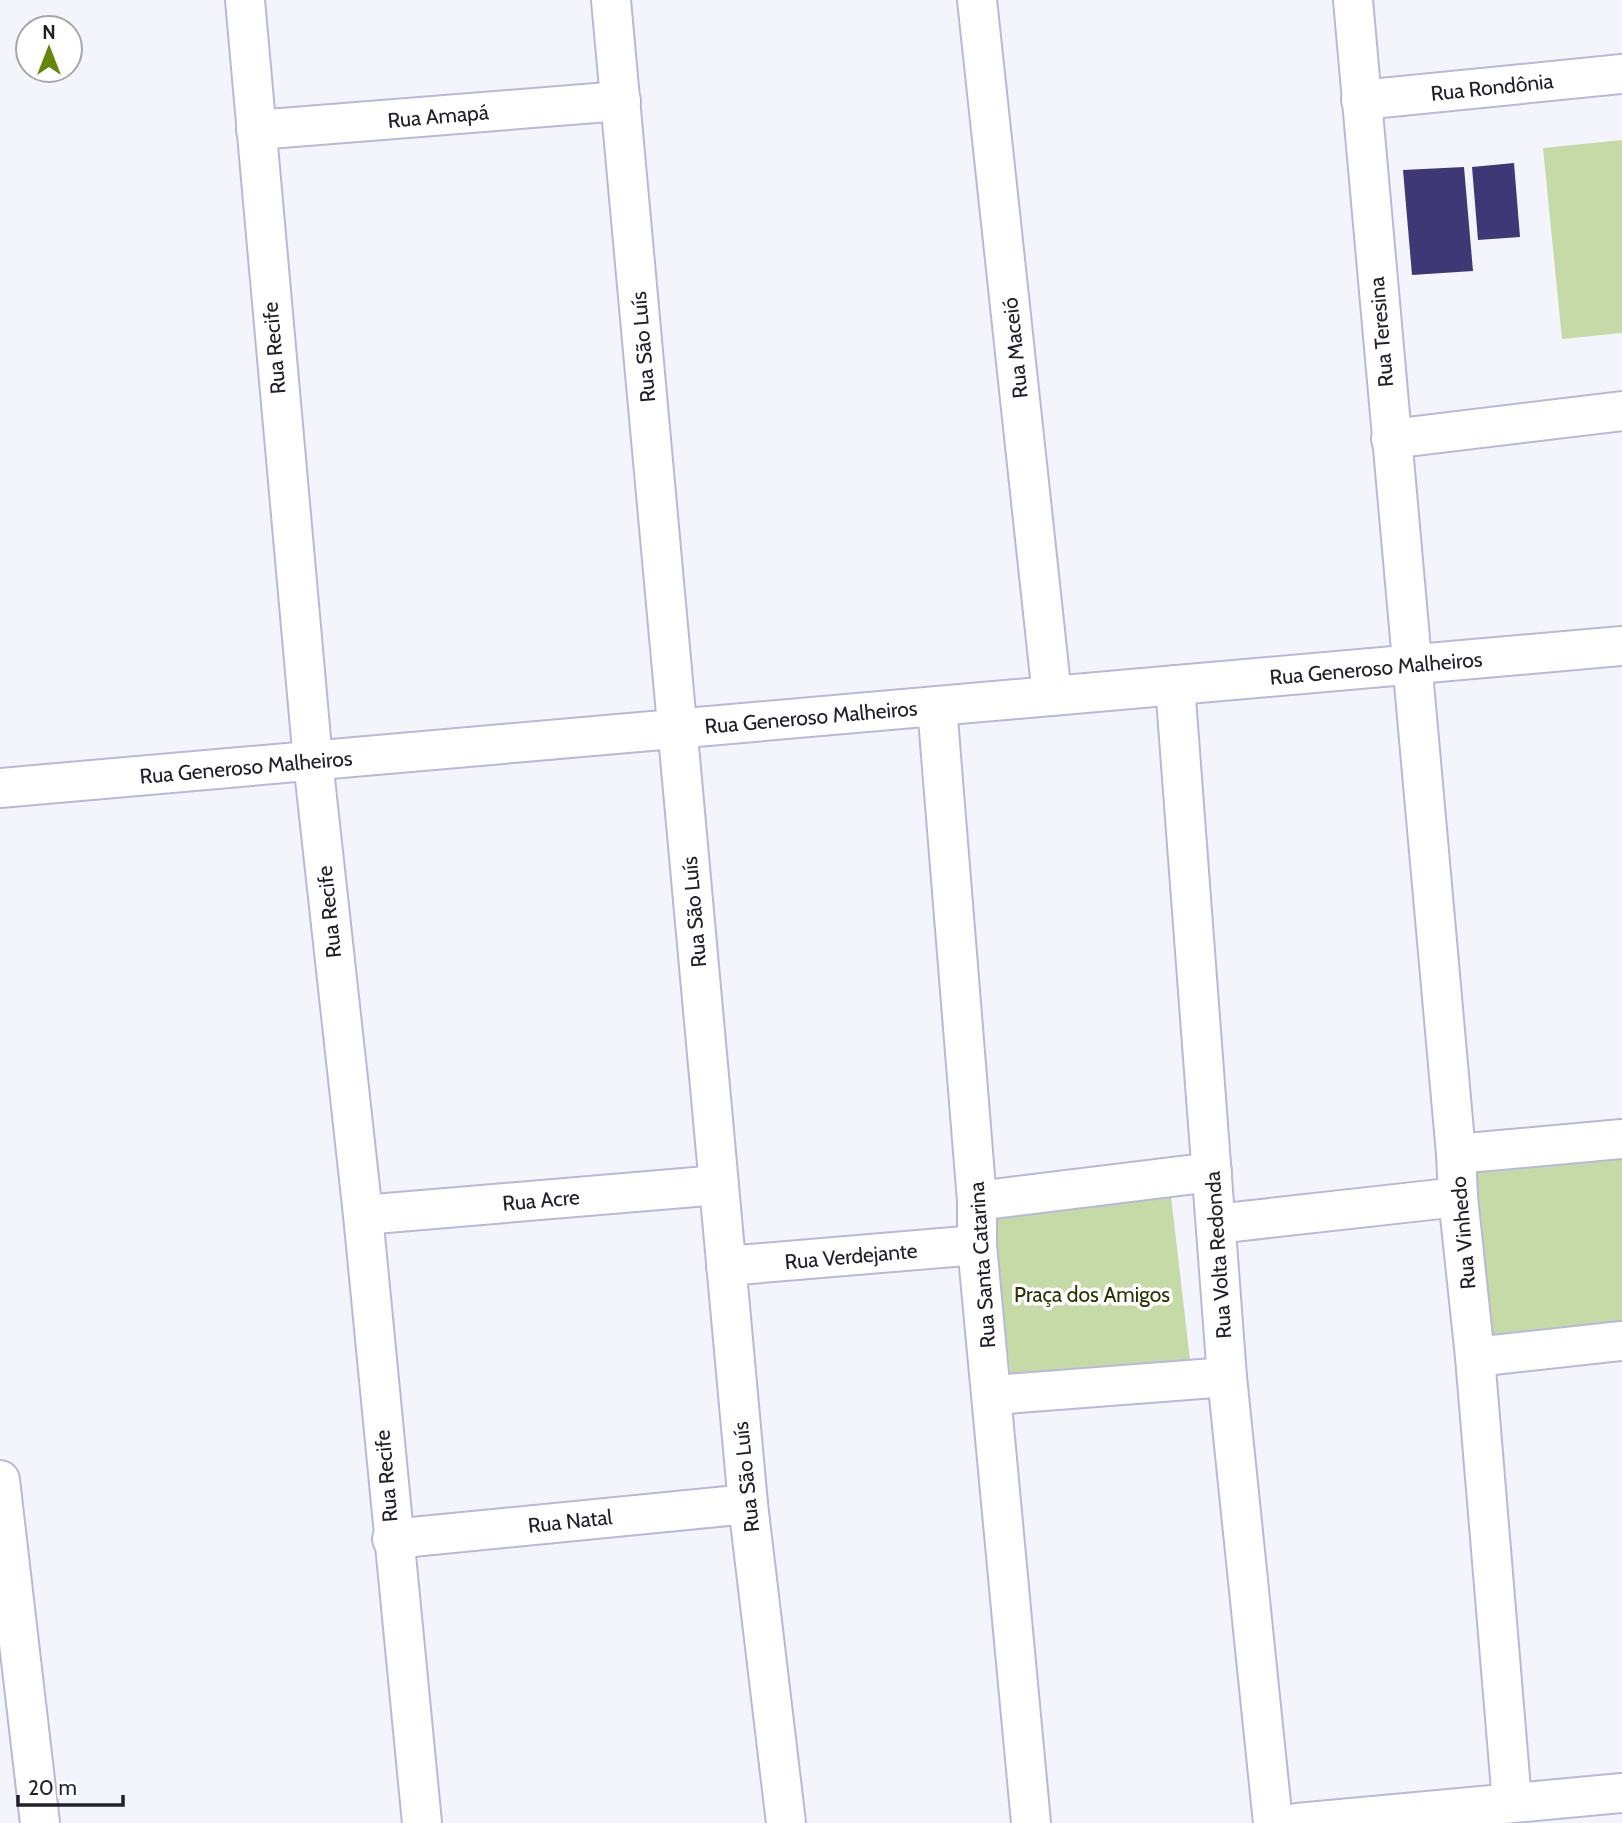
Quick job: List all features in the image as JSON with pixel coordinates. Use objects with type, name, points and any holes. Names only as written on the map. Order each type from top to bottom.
[{"type":"street","name":"Rua Recife","points":[[245,0],[313,761],[363,1215],[392,1539],[422,1823]]},
{"type":"street","name":"Rua São Luís","points":[[611,0],[748,1503],[786,1823]]},
{"type":"street","name":"Rua Maceió","points":[[977,0],[1052,696]]},
{"type":"street","name":"Rua Teresina","points":[[1353,0],[1412,664]]},
{"type":"street","name":"Rua Rondônia","points":[[1362,100],[1622,74]]},
{"type":"street","name":"Rua Amapá","points":[[256,130],[621,102]]},
{"type":"street","points":[[1391,439],[1622,411]]},
{"type":"street","name":"Rua Generoso Malheiros","points":[[0,788],[1622,646]]},
{"type":"street","name":"Rua Vinhedo","points":[[1412,664],[1512,1802]]},
{"type":"street","name":"Rua Volta Redonda","points":[[1175,685],[1227,1377],[1273,1823]]},
{"type":"street","name":"Rua Santa Catarina","points":[[937,706],[977,1201],[977,1245],[1031,1823]]},
{"type":"street","points":[[1457,1154],[1622,1139]]},
{"type":"street","points":[[977,1201],[1212,1172]]},
{"type":"street","name":"Rua Acre","points":[[363,1215],[719,1185]]},
{"type":"street","points":[[1216,1224],[1458,1197]]},
{"type":"street","name":"Rua Verdejante","points":[[726,1266],[977,1245]]},
{"type":"street","points":[[1475,1357],[1622,1341]]},
{"type":"street","points":[[993,1395],[1227,1377]]},
{"type":"street","points":[[0,1480],[40,1823]]},
{"type":"street","name":"Rua Natal","points":[[392,1539],[748,1503]]},
{"type":"street","points":[[1297,1823],[1622,1793]]},
{"type":"green space","points":[[1622,140],[1622,333],[1562,339],[1543,148]]},
{"type":"green space","points":[[1622,1154],[1622,1330],[1478,1345],[1470,1169]]},
{"type":"green space","name":"Praça dos Amigos","points":[[1171,1196],[1192,1377],[1012,1390],[993,1210]]},
{"type":"building","points":[[1514,163],[1520,237],[1478,240],[1472,167]]},
{"type":"building","points":[[1464,167],[1473,271],[1412,275],[1403,170]]}]
